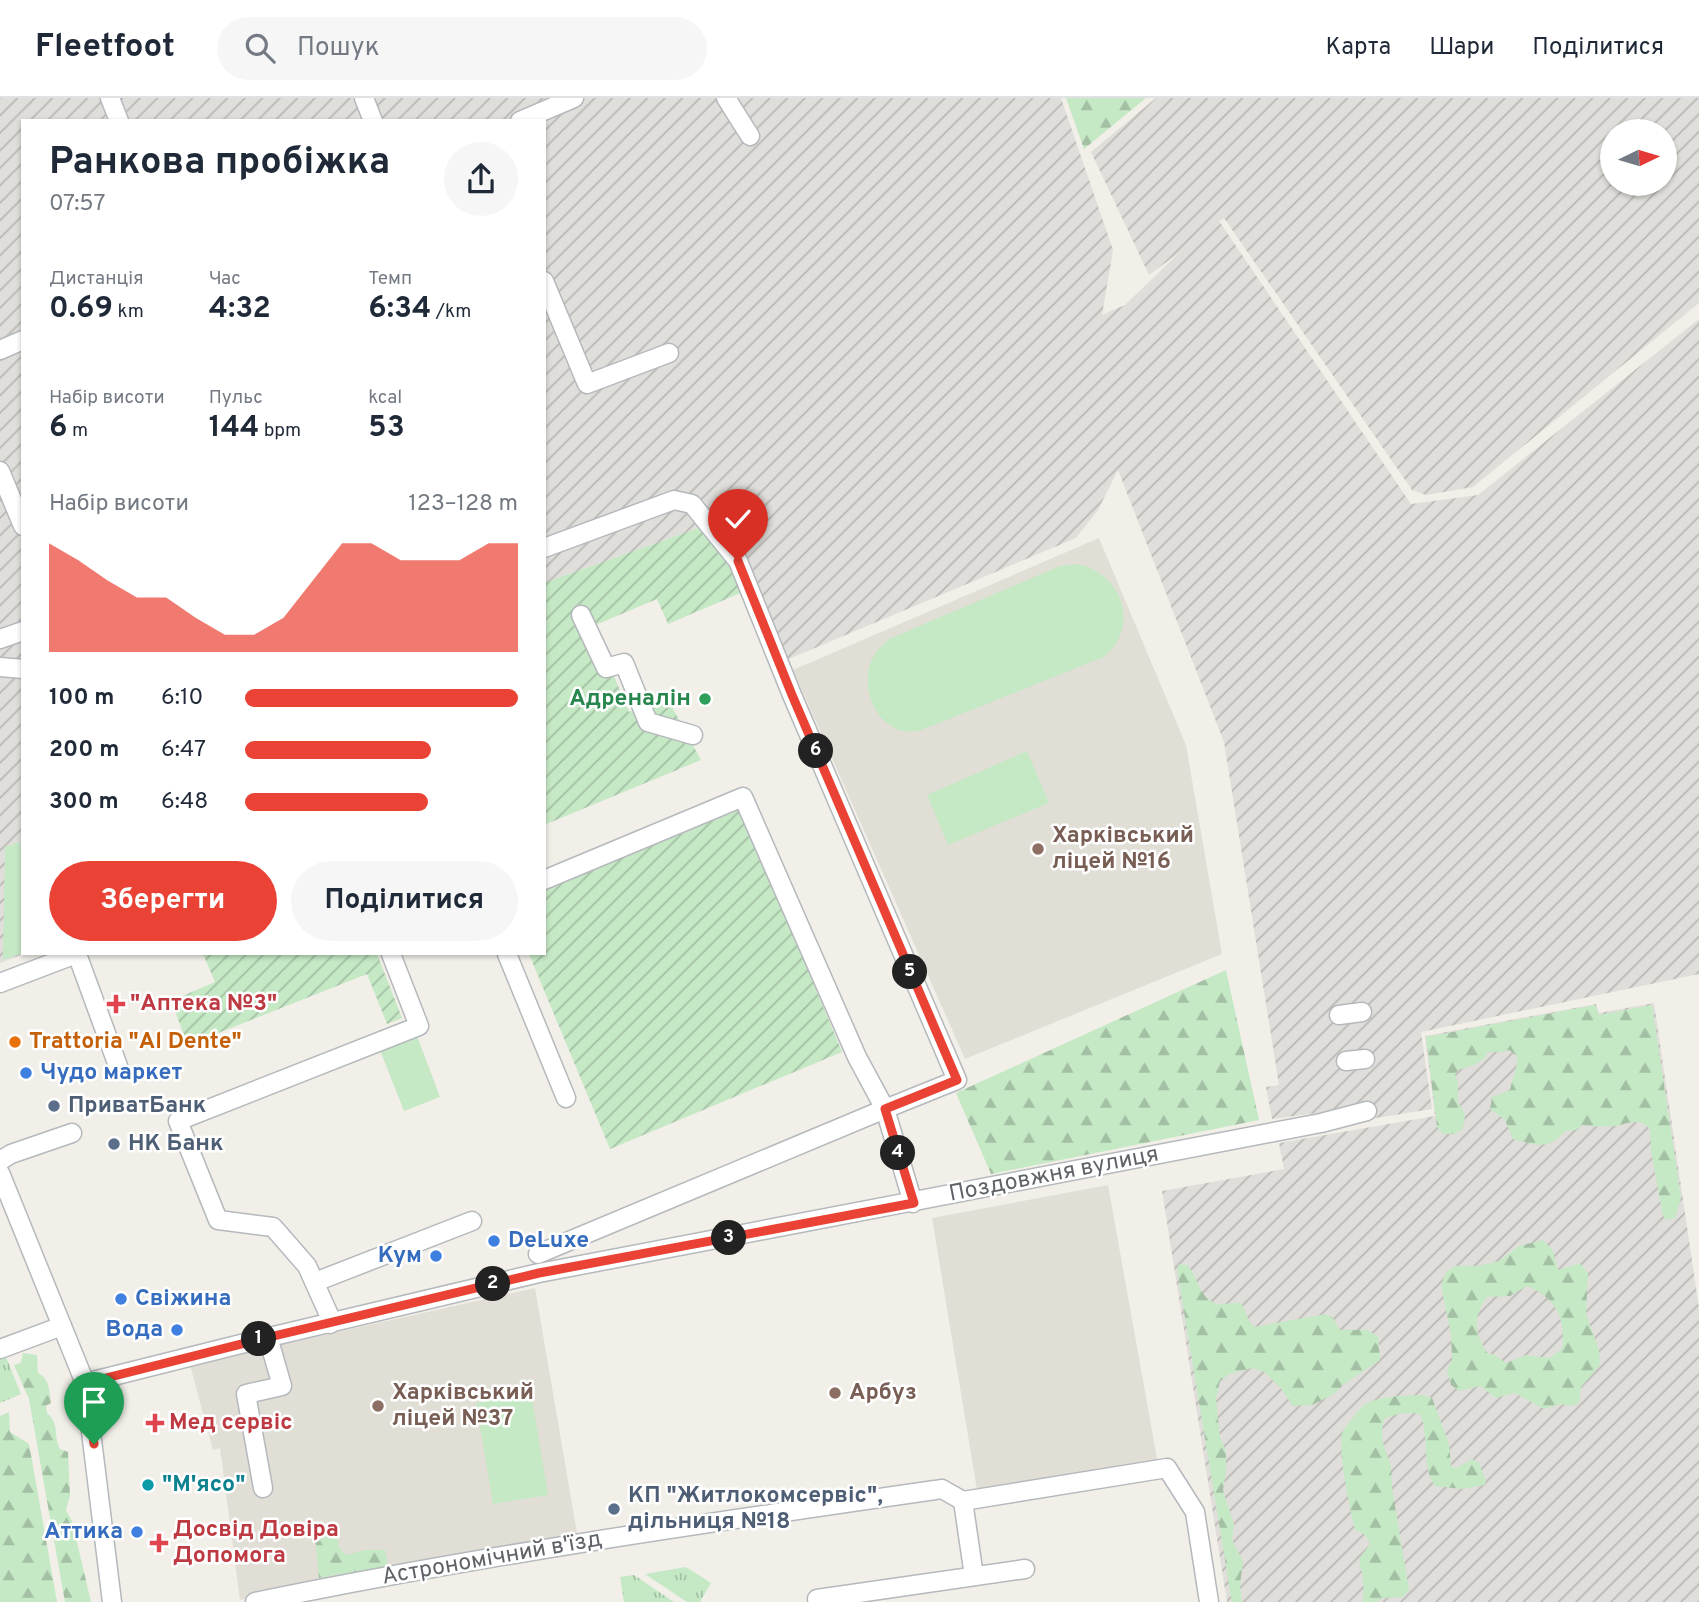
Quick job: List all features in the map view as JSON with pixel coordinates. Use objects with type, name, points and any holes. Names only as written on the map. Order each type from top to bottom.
[{"type":"street","points":[[110,98],[118,119]]},
{"type":"street","points":[[364,98],[372,119]]},
{"type":"street","points":[[523,119],[547,103],[575,98]]},
{"type":"street","points":[[726,98],[750,136]]},
{"type":"street","points":[[546,286],[587,384],[669,353]]},
{"type":"street","points":[[0,350],[21,341]]},
{"type":"street","points":[[0,471],[21,521]]},
{"type":"street","points":[[538,1254],[957,1080],[792,695],[738,561],[692,505],[674,500],[546,547]]},
{"type":"street","points":[[580,615],[606,668],[624,663],[648,722],[693,735]]},
{"type":"street","points":[[0,639],[21,632]]},
{"type":"street","points":[[0,667],[21,669]]},
{"type":"street","points":[[546,879],[743,797],[857,1058],[885,1109],[914,1203]]},
{"type":"street","points":[[0,984],[73,955]]},
{"type":"street","points":[[76,955],[118,1066]]},
{"type":"street","points":[[330,1324],[307,1266],[273,1227],[218,1220],[178,1121],[419,1026],[391,955]]},
{"type":"street","points":[[507,955],[566,1098]]},
{"type":"street","points":[[1339,1015],[1362,1012]]},
{"type":"street","points":[[1346,1062],[1365,1059]]},
{"type":"street","name":"Поздовжня вулиця","points":[[86,1383],[539,1273],[914,1203],[1321,1123],[1367,1111]]},
{"type":"street","points":[[0,1161],[11,1154],[72,1132]]},
{"type":"street","points":[[0,1172],[86,1383],[112,1602]]},
{"type":"street","points":[[315,1282],[472,1221]]},
{"type":"street","points":[[0,1349],[62,1326]]},
{"type":"street","points":[[263,1488],[246,1394],[282,1386],[268,1337]]},
{"type":"street","name":"Астрономічний в'їзд","points":[[255,1602],[610,1539],[943,1489],[963,1501],[1167,1468],[1195,1512],[1209,1602]]},
{"type":"street","points":[[963,1501],[974,1576]]},
{"type":"street","points":[[817,1599],[1025,1569]]},
{"type":"shaded area","points":[[0,98],[1061,98],[1113,250],[1102,315],[1125,305],[1180,252],[1149,275],[1091,152],[1156,98],[1699,98],[1699,303],[1473,487],[1426,495],[1412,490],[1224,218],[1219,221],[1411,504],[1478,495],[1699,319],[1699,974],[1421,1032],[1432,1109],[1370,1119],[1369,1106],[1272,1119],[1266,1087],[1279,1085],[1224,742],[1118,470],[1098,510],[1076,538],[784,661],[721,520],[546,582],[546,119],[21,119],[21,955],[0,963]]},
{"type":"shaded area","name":"Харківський ліцей №16","points":[[1099,538],[1186,745],[1222,954],[965,1059],[793,670]]},
{"type":"shaded area","points":[[1654,1003],[1699,1308],[1699,1602],[1227,1602],[1162,1191],[1284,1169],[1279,1143],[1435,1116],[1425,1036],[1596,1004],[1599,1013]]},
{"type":"shaded area","points":[[1108,1185],[1158,1464],[977,1490],[932,1218]]},
{"type":"shaded area","name":"Харківський ліцей №37","points":[[535,1288],[578,1539],[391,1570],[240,1600],[220,1448],[213,1450],[190,1365]]},
{"type":"green space","points":[[1066,98],[1146,98],[1084,149]]},
{"type":"green space","points":[[721,520],[752,588],[668,624],[657,599],[593,626],[629,712],[667,698],[701,760],[546,824],[546,582]]},
{"type":"green space","points":[[1077,564],[1093,569],[1105,578],[1115,589],[1121,602],[1124,616],[1122,631],[1104,657],[919,731],[902,731],[882,718],[870,697],[868,673],[877,651],[889,639],[1060,566]]},
{"type":"green space","points":[[1027,751],[1049,803],[948,845],[927,795]]},
{"type":"green space","points":[[741,809],[842,1052],[610,1149],[529,955],[546,955],[546,890]]},
{"type":"green space","points":[[19,842],[21,846],[21,954],[3,960],[5,847]]},
{"type":"green space","points":[[203,955],[377,955],[402,1018],[387,1024],[367,974],[188,1045],[171,1001],[215,982]]},
{"type":"green space","points":[[1226,970],[1259,1120],[991,1174],[956,1093]]},
{"type":"green space","points":[[1595,1005],[1599,1015],[1652,1005],[1681,1198],[1675,1218],[1666,1220],[1663,1216],[1651,1151],[1650,1129],[1645,1125],[1631,1122],[1605,1127],[1583,1125],[1576,1130],[1565,1131],[1553,1142],[1541,1145],[1513,1139],[1505,1120],[1490,1109],[1492,1097],[1510,1090],[1517,1056],[1509,1050],[1486,1053],[1485,1058],[1474,1065],[1458,1070],[1455,1075],[1458,1082],[1458,1103],[1464,1115],[1462,1130],[1443,1134],[1437,1127],[1426,1037]]},
{"type":"green space","points":[[417,1036],[440,1097],[404,1111],[380,1050]]},
{"type":"green space","points":[[1543,1240],[1553,1251],[1558,1270],[1580,1263],[1588,1273],[1586,1314],[1599,1350],[1600,1365],[1581,1387],[1579,1403],[1544,1409],[1515,1393],[1496,1398],[1480,1386],[1459,1391],[1451,1385],[1447,1370],[1452,1360],[1451,1335],[1441,1285],[1446,1272],[1455,1266],[1478,1266],[1499,1261],[1519,1246]],"holes":[[[1527,1286],[1537,1291],[1557,1310],[1562,1328],[1562,1349],[1549,1358],[1526,1355],[1506,1363],[1493,1354],[1488,1354],[1480,1339],[1477,1325],[1479,1312],[1487,1297],[1510,1296]]]},
{"type":"green space","points":[[1179,1264],[1187,1265],[1203,1293],[1211,1301],[1218,1304],[1241,1303],[1254,1327],[1326,1314],[1333,1318],[1340,1330],[1366,1330],[1378,1336],[1380,1360],[1334,1394],[1312,1405],[1293,1406],[1280,1387],[1264,1372],[1252,1368],[1229,1374],[1220,1381],[1216,1399],[1220,1437],[1226,1452],[1223,1490],[1234,1525],[1232,1540],[1243,1561],[1240,1585],[1242,1602],[1232,1602],[1177,1269]]},
{"type":"green space","points":[[4,1352],[21,1394],[0,1403],[0,1355]]},
{"type":"green space","points":[[23,1353],[37,1355],[38,1373],[47,1382],[49,1390],[51,1403],[46,1406],[47,1413],[54,1421],[60,1449],[68,1452],[70,1496],[66,1510],[72,1521],[91,1602],[65,1602],[29,1399],[14,1365],[21,1363]]},
{"type":"green space","points":[[531,1393],[548,1495],[493,1504],[476,1403]]},
{"type":"green space","points":[[1423,1395],[1432,1398],[1449,1444],[1451,1467],[1457,1468],[1472,1459],[1479,1463],[1486,1481],[1484,1485],[1462,1489],[1435,1486],[1428,1471],[1421,1415],[1402,1413],[1384,1419],[1383,1443],[1391,1466],[1392,1488],[1409,1590],[1403,1597],[1362,1602],[1364,1586],[1359,1559],[1370,1544],[1365,1535],[1355,1530],[1343,1467],[1342,1434],[1364,1405],[1378,1399]]},
{"type":"green space","points":[[9,1412],[10,1432],[29,1444],[57,1602],[0,1602],[0,1416]]},
{"type":"green space","points":[[325,1531],[334,1531],[339,1547],[346,1555],[365,1550],[385,1550],[388,1566],[319,1578],[315,1536]]},
{"type":"green space","points":[[686,1567],[711,1583],[700,1602],[687,1602],[645,1574]]},
{"type":"green space","points":[[634,1575],[674,1602],[624,1602],[620,1577]]},
{"type":"place","name":"Адреналін","points":[[705,699]]},
{"type":"place","name":"Харківський ліцей №16","points":[[1038,849]]},
{"type":"place","name":"\"Аптека №3\"","points":[[116,1004]]},
{"type":"place","name":"Trattoria \"Al Dente\"","points":[[15,1042]]},
{"type":"place","name":"Чудо маркет","points":[[26,1073]]},
{"type":"place","name":"ПриватБанк","points":[[54,1106]]},
{"type":"place","name":"НК Банк","points":[[114,1144]]},
{"type":"place","name":"DeLuxe","points":[[494,1241]]},
{"type":"place","name":"Кум","points":[[436,1256]]},
{"type":"place","name":"Свіжина","points":[[121,1299]]},
{"type":"place","name":"Вода","points":[[177,1330]]},
{"type":"place","name":"Арбуз","points":[[835,1393]]},
{"type":"place","name":"Харківський ліцей №37","points":[[378,1406]]},
{"type":"place","name":"Мед сервіс","points":[[155,1423]]},
{"type":"place","name":"\"М'ясо\"","points":[[148,1485]]},
{"type":"place","name":"КП \"Житлокомсервіс\", дільниця №18","points":[[614,1509]]},
{"type":"place","name":"Аттика","points":[[137,1532]]},
{"type":"place","name":"Досвід Довіра Допомога","points":[[159,1543]]},
{"type":"route","points":[[94,1444],[86,1383],[539,1273],[914,1203],[885,1109],[957,1080],[792,695],[738,561]]}]
